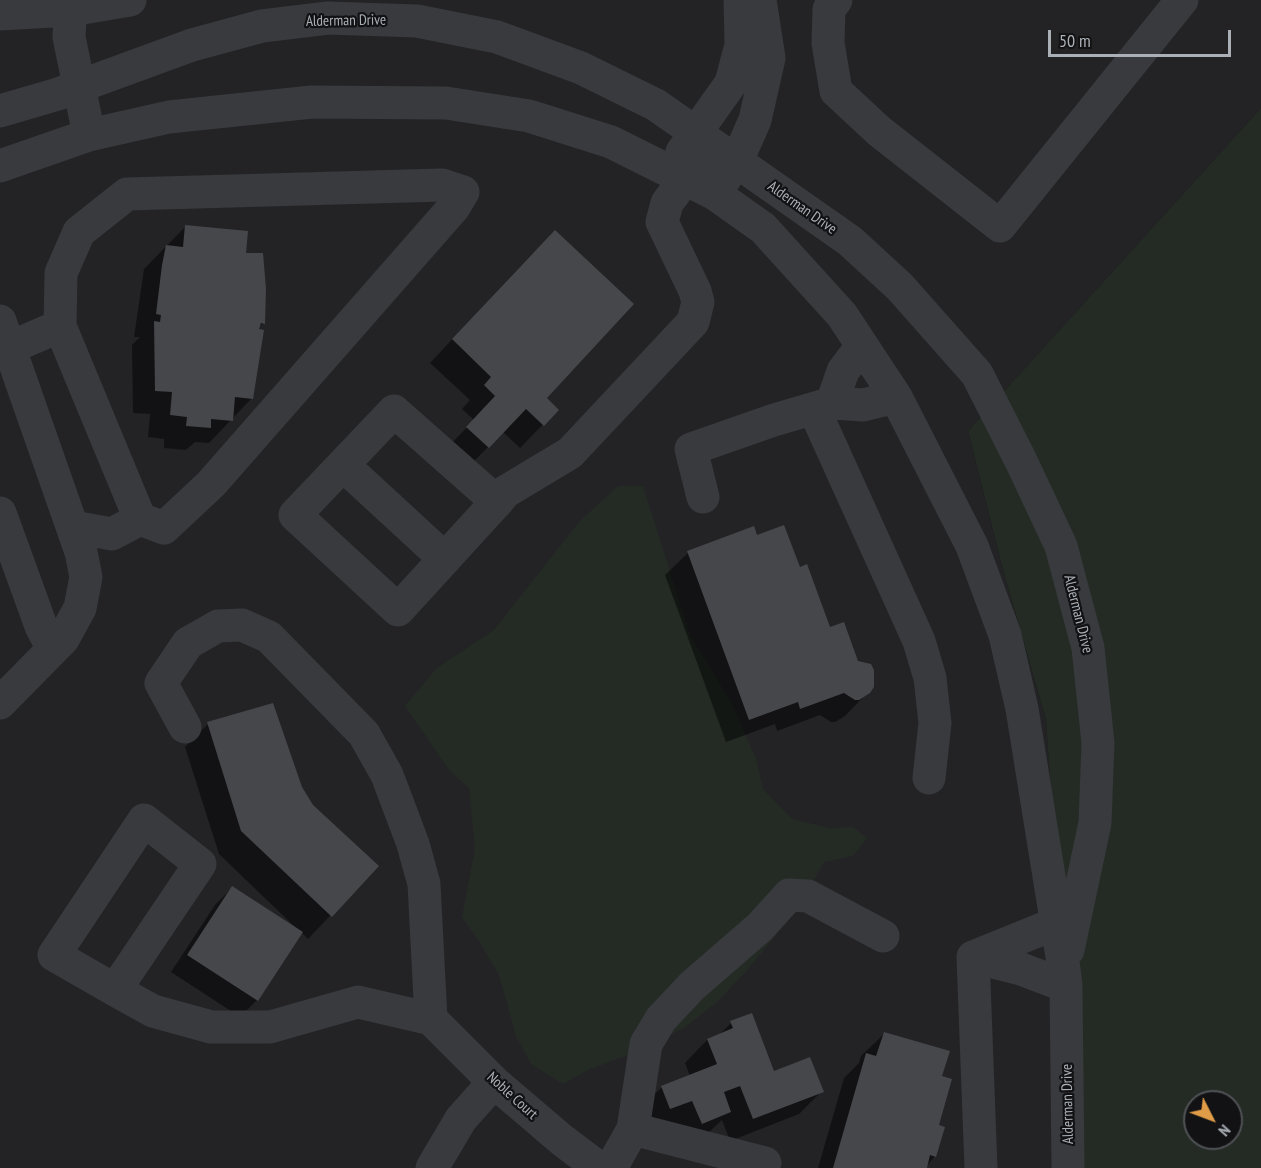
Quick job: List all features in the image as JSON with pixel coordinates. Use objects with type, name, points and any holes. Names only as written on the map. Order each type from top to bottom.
[{"type":"street","points":[[0,14],[130,0]]},
{"type":"street","points":[[715,194],[714,147],[741,45],[740,0]]},
{"type":"street","points":[[497,502],[394,411],[295,515],[398,610],[497,502],[505,492],[570,453],[693,322],[698,302],[695,291],[662,222],[677,175],[755,120],[769,58],[761,6],[755,0]]},
{"type":"street","points":[[836,0],[829,9],[828,43],[836,91],[879,131],[1000,226],[1182,0]]},
{"type":"street","points":[[71,5],[69,37],[89,135]]},
{"type":"street","name":"Alderman Drive","points":[[0,111],[78,87],[192,45],[262,26],[328,18],[417,21],[497,37],[581,68],[656,105],[850,241],[900,287],[977,374],[1061,546],[1088,648],[1098,743],[1095,823],[1065,978]]},
{"type":"street","name":"Alderman Drive","points":[[0,166],[89,135],[169,117],[312,102],[446,103],[529,116],[611,142],[715,194],[763,228],[842,315],[896,397],[972,546],[1005,635],[1023,709],[1065,978],[1068,1168]]},
{"type":"street","points":[[442,185],[463,192],[454,207],[212,484],[164,528],[140,519],[60,326],[61,273],[79,232],[127,194],[442,185]]},
{"type":"street","points":[[0,703],[63,639],[80,608],[86,577],[73,526],[5,334],[60,326]]},
{"type":"street","points":[[823,406],[843,371],[862,346]]},
{"type":"street","points":[[703,498],[692,449],[774,420],[823,406],[863,405],[896,397]]},
{"type":"street","points":[[823,406],[919,641],[930,678],[935,723],[929,778]]},
{"type":"street","points":[[343,465],[445,559]]},
{"type":"street","points":[[0,513],[41,626],[53,649]]},
{"type":"street","points":[[73,526],[112,534],[140,519]]},
{"type":"street","points":[[115,990],[200,864],[144,820],[54,955],[115,990],[153,1011],[211,1027],[270,1028],[358,1002],[431,1019],[424,884],[413,844],[387,775],[364,734],[269,637],[242,625],[218,626],[188,643],[160,683],[185,727]]},
{"type":"street","points":[[611,1168],[633,1129],[646,1044],[661,1019],[692,986],[760,927],[789,895],[808,897],[883,936]]},
{"type":"street","points":[[973,957],[1057,923]]},
{"type":"street","points":[[973,957],[1065,978]]},
{"type":"street","points":[[973,957],[981,1168]]},
{"type":"street","name":"Noble Court","points":[[431,1019],[494,1082],[599,1168]]},
{"type":"street","points":[[432,1168],[461,1119],[494,1082]]},
{"type":"street","points":[[633,1129],[765,1163]]},
{"type":"shaded area","points":[[0,0],[1261,0],[1261,108],[968,431],[1002,566],[1046,720],[1076,1168],[0,1168]]},
{"type":"shaded area","points":[[1261,108],[1261,1168],[1076,1168],[1046,720],[1002,566],[968,431]]},
{"type":"shaded area","points":[[618,486],[643,486],[690,635],[732,704],[756,759],[763,789],[792,819],[829,828],[853,827],[867,838],[853,856],[824,862],[798,908],[749,968],[717,1002],[684,1028],[630,1054],[588,1070],[563,1084],[531,1064],[516,1036],[499,975],[462,917],[475,849],[469,788],[450,771],[405,706],[437,668],[494,630],[579,522]]},
{"type":"building","points":[[185,225],[248,231],[246,253],[263,253],[266,289],[265,324],[261,323],[259,329],[264,330],[253,399],[235,397],[233,421],[211,419],[211,428],[186,426],[187,417],[170,415],[172,392],[155,391],[154,321],[160,322],[161,315],[156,314],[162,265],[166,245],[183,247]]},
{"type":"building","points":[[555,230],[634,304],[547,398],[559,410],[544,426],[526,409],[489,448],[466,427],[495,396],[484,385],[491,377],[452,339]]},
{"type":"building","points":[[784,525],[800,567],[807,564],[830,627],[844,622],[858,661],[871,664],[874,670],[874,687],[870,693],[859,700],[844,693],[800,709],[798,702],[749,720],[687,551],[754,526],[757,535]]},
{"type":"building","points":[[273,703],[302,787],[313,805],[379,866],[332,917],[241,831],[207,722]]},
{"type":"building","points":[[232,886],[303,932],[258,1001],[187,955]]},
{"type":"building","points":[[752,1013],[774,1071],[810,1057],[824,1092],[753,1119],[740,1086],[724,1092],[731,1112],[702,1124],[692,1101],[670,1109],[661,1086],[717,1064],[707,1039],[733,1028],[730,1021]]},
{"type":"building","points":[[884,1032],[950,1051],[942,1076],[952,1079],[939,1125],[945,1127],[936,1157],[930,1155],[927,1168],[833,1168],[866,1053],[876,1056]]}]
